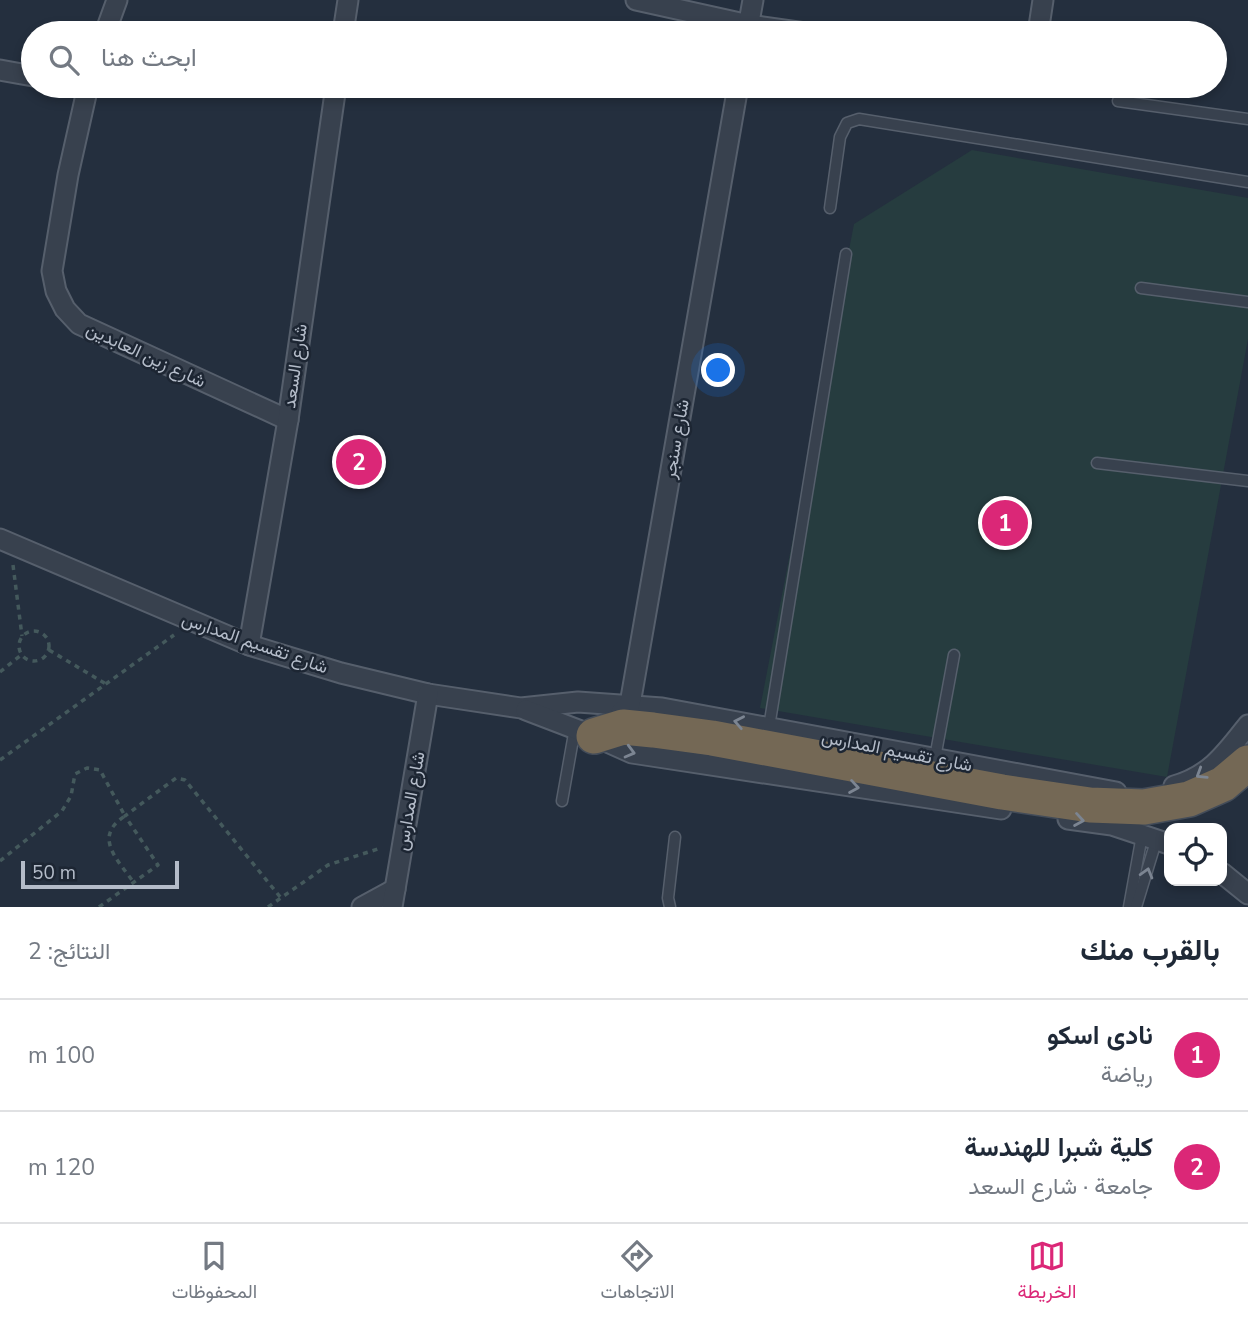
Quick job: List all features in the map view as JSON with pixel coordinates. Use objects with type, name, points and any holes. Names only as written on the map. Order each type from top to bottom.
[{"type":"highway","points":[[584,732],[623,727],[712,738],[1002,792],[1090,805],[1144,807],[1189,799],[1223,784],[1248,763]]},
{"type":"street","points":[[109,21],[117,0]]},
{"type":"street","points":[[345,21],[348,0]]},
{"type":"street","points":[[636,0],[717,21]]},
{"type":"street","points":[[749,21],[753,0]]},
{"type":"street","points":[[1040,21],[1043,0]]},
{"type":"street","points":[[0,70],[21,74]]},
{"type":"street","name":"شارع زين العابدين","points":[[85,98],[68,175],[52,271],[56,291],[65,309],[79,324],[288,420]]},
{"type":"street","name":"شارع السعد","points":[[249,645],[288,420],[334,98]]},
{"type":"street","name":"شارع سنجر","points":[[630,704],[736,98]]},
{"type":"street","name":"شارع تقسيم المدارس","points":[[5,542],[249,645],[341,673],[428,694],[522,708],[632,753],[1112,825],[1156,839]]},
{"type":"street","name":"شارع المدارس","points":[[394,898],[428,694]]},
{"type":"street","name":"شارع تقسيم المدارس","points":[[522,708],[578,702],[630,704],[769,727],[1116,792],[1153,792],[1187,783],[1218,763],[1248,725]]},
{"type":"street","points":[[584,732],[630,704]]},
{"type":"street","points":[[1227,877],[1248,894]]},
{"type":"street","points":[[362,907],[394,898]]},
{"type":"lane","points":[[1118,101],[1248,119]]},
{"type":"lane","points":[[830,208],[840,137],[847,123],[859,120],[1248,182]]},
{"type":"lane","points":[[769,727],[846,254]]},
{"type":"lane","points":[[1140,288],[1248,302]]},
{"type":"lane","points":[[1097,463],[1248,481]]},
{"type":"lane","points":[[935,758],[954,654]]},
{"type":"lane","points":[[562,801],[584,732]]},
{"type":"lane","points":[[670,907],[668,898],[674,837]]},
{"type":"lane","points":[[1129,907],[1156,839]]},
{"type":"lane","points":[[1136,907],[1156,839]]},
{"type":"path","points":[[5,542],[22,636],[18,649],[21,655],[33,662],[45,656],[49,643],[41,632],[34,630],[22,636]]},
{"type":"path","points":[[0,760],[192,622]]},
{"type":"path","points":[[49,650],[106,684]]},
{"type":"path","points":[[0,672],[21,655]]},
{"type":"path","points":[[0,861],[62,811],[71,796],[75,774],[87,768],[100,770],[125,816],[158,862],[156,867],[99,907]]},
{"type":"path","points":[[135,883],[111,851],[110,830],[114,823],[176,778],[185,780],[281,898]]},
{"type":"path","points":[[268,907],[328,865],[403,841]]},
{"type":"green space","points":[[972,150],[1248,198],[1248,339],[1167,777],[760,708],[854,224]]},
{"type":"place","name":"كلية شبرا للهندسة","points":[[359,462]]},
{"type":"place","name":"نادى اسكو","points":[[1005,523]]}]
